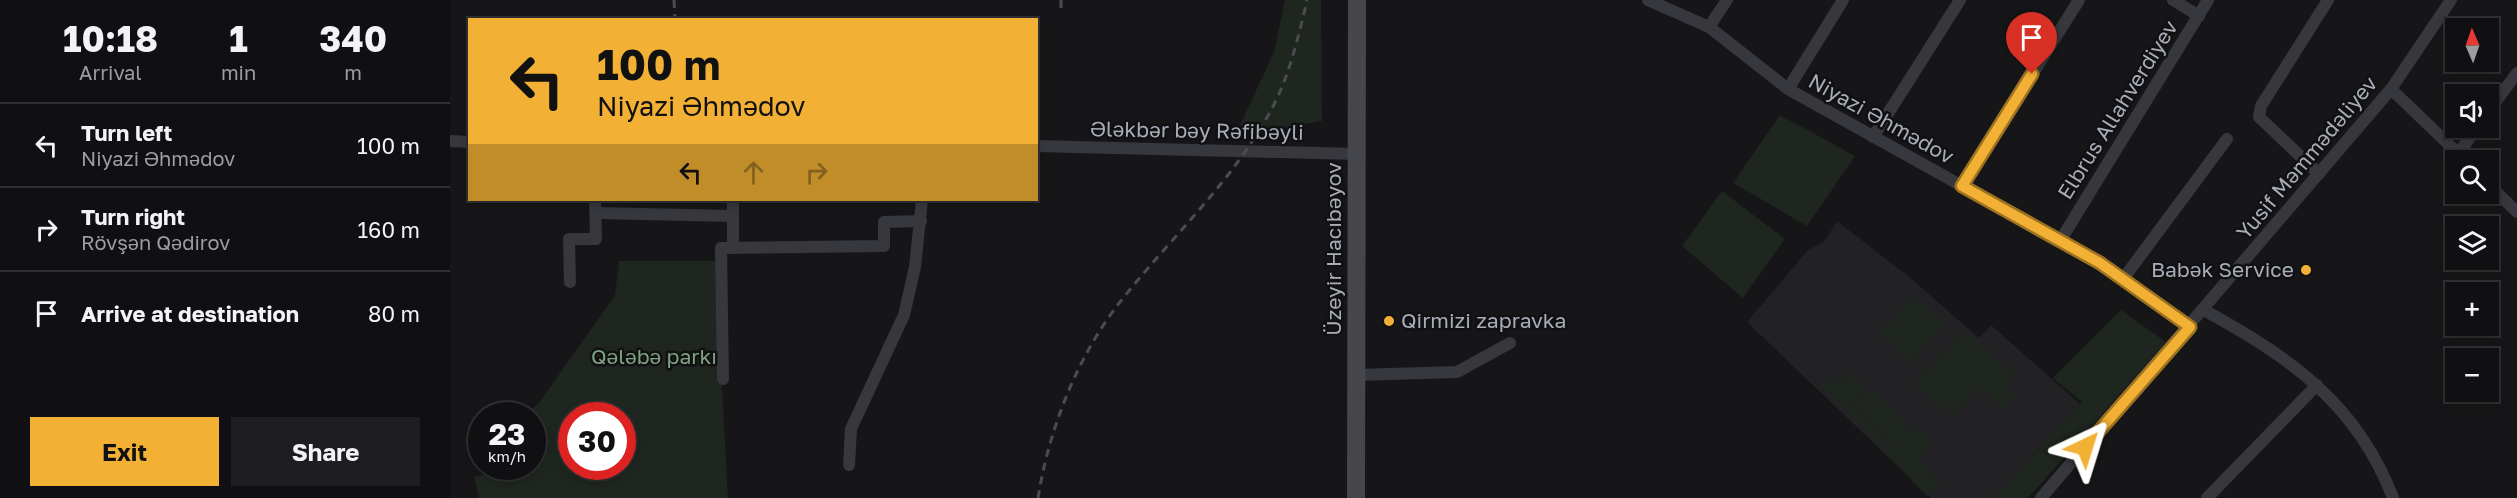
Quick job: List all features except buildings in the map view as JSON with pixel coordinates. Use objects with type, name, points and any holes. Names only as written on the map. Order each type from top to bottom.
[{"type":"main road","name":"Üzeyir Hacıbəyov","points":[[1356,498],[1357,0]]},
{"type":"street","name":"Niyazi Əhmədov","points":[[1648,0],[1709,27],[1788,89],[2060,241],[2123,279],[2190,327]]},
{"type":"street","points":[[1709,27],[1727,0]]},
{"type":"street","points":[[1788,89],[1843,0]]},
{"type":"street","points":[[1874,137],[1960,0]]},
{"type":"street","points":[[1962,186],[2079,0]]},
{"type":"street","points":[[2173,0],[2199,16]]},
{"type":"street","name":"Elbrus Allahverdiyev","points":[[2060,241],[2208,0]]},
{"type":"street","points":[[2319,174],[2259,117],[2261,106],[2328,0]]},
{"type":"street","name":"Yusif Məmmədəliyev","points":[[2041,498],[2190,327],[2391,89],[2451,0]]},
{"type":"street","points":[[2499,97],[2517,73]]},
{"type":"street","points":[[2391,89],[2454,150]]},
{"type":"street","points":[[2123,279],[2227,139]]},
{"type":"street","points":[[450,141],[468,142]]},
{"type":"street","name":"Ələkbər bəy Rəfibəyli","points":[[1038,146],[1357,154]]},
{"type":"street","points":[[2499,194],[2517,210]]},
{"type":"street","points":[[570,282],[569,239],[596,239],[595,201]]},
{"type":"street","points":[[733,201],[733,248]]},
{"type":"street","points":[[849,465],[851,429],[904,315],[915,267],[922,201]]},
{"type":"street","points":[[596,213],[733,216]]},
{"type":"street","points":[[723,378],[721,248],[884,246],[884,222],[921,221]]},
{"type":"street","points":[[2204,310],[2266,344],[2317,386],[2363,437],[2393,498]]},
{"type":"street","points":[[1356,375],[1457,372],[1510,343]]},
{"type":"street","points":[[2207,498],[2317,386]]},
{"type":"shaded area","points":[[1837,221],[1908,276],[1979,338],[1991,325],[2080,404],[1993,498],[1931,498],[1747,322],[1808,250],[1824,242]]},
{"type":"green space","points":[[1285,0],[1321,0],[1322,121],[1235,136],[1274,52]]},
{"type":"green space","points":[[1780,115],[1855,156],[1807,226],[1733,183]]},
{"type":"green space","points":[[1722,191],[1785,239],[1743,298],[1682,246]]},
{"type":"green space","name":"Qələbə parkı","points":[[619,261],[715,261],[728,498],[479,498],[475,480],[546,480],[546,402],[540,402],[615,295]]},
{"type":"green space","points":[[1914,297],[1944,325],[1911,362],[1881,332]]},
{"type":"green space","points":[[2121,310],[2166,342],[2028,498],[1993,498],[2082,402],[2053,378]]},
{"type":"green space","points":[[1964,332],[2015,374],[2005,387],[2016,397],[2003,409],[1980,387],[1953,416],[1912,384]]},
{"type":"green space","points":[[1851,374],[1866,388],[1851,404],[1890,446],[1893,444],[1856,404],[1871,389],[1909,427],[1897,440],[1913,427],[1933,441],[1918,460],[1941,485],[1927,496],[1821,386],[1829,378],[1839,386]]},
{"type":"railway","points":[[674,0],[675,18]]},
{"type":"railway","points":[[1061,0],[1061,12]]},
{"type":"railway","points":[[1038,498],[1057,420],[1078,370],[1120,302],[1213,194],[1263,124],[1285,79],[1307,0]]},
{"type":"place","name":"Babək Service","points":[[2306,270]]},
{"type":"place","name":"Qirmizi zapravka","points":[[1389,321]]},
{"type":"route","points":[[2032,74],[1962,186],[2100,263],[2190,327],[2085,447]]}]
